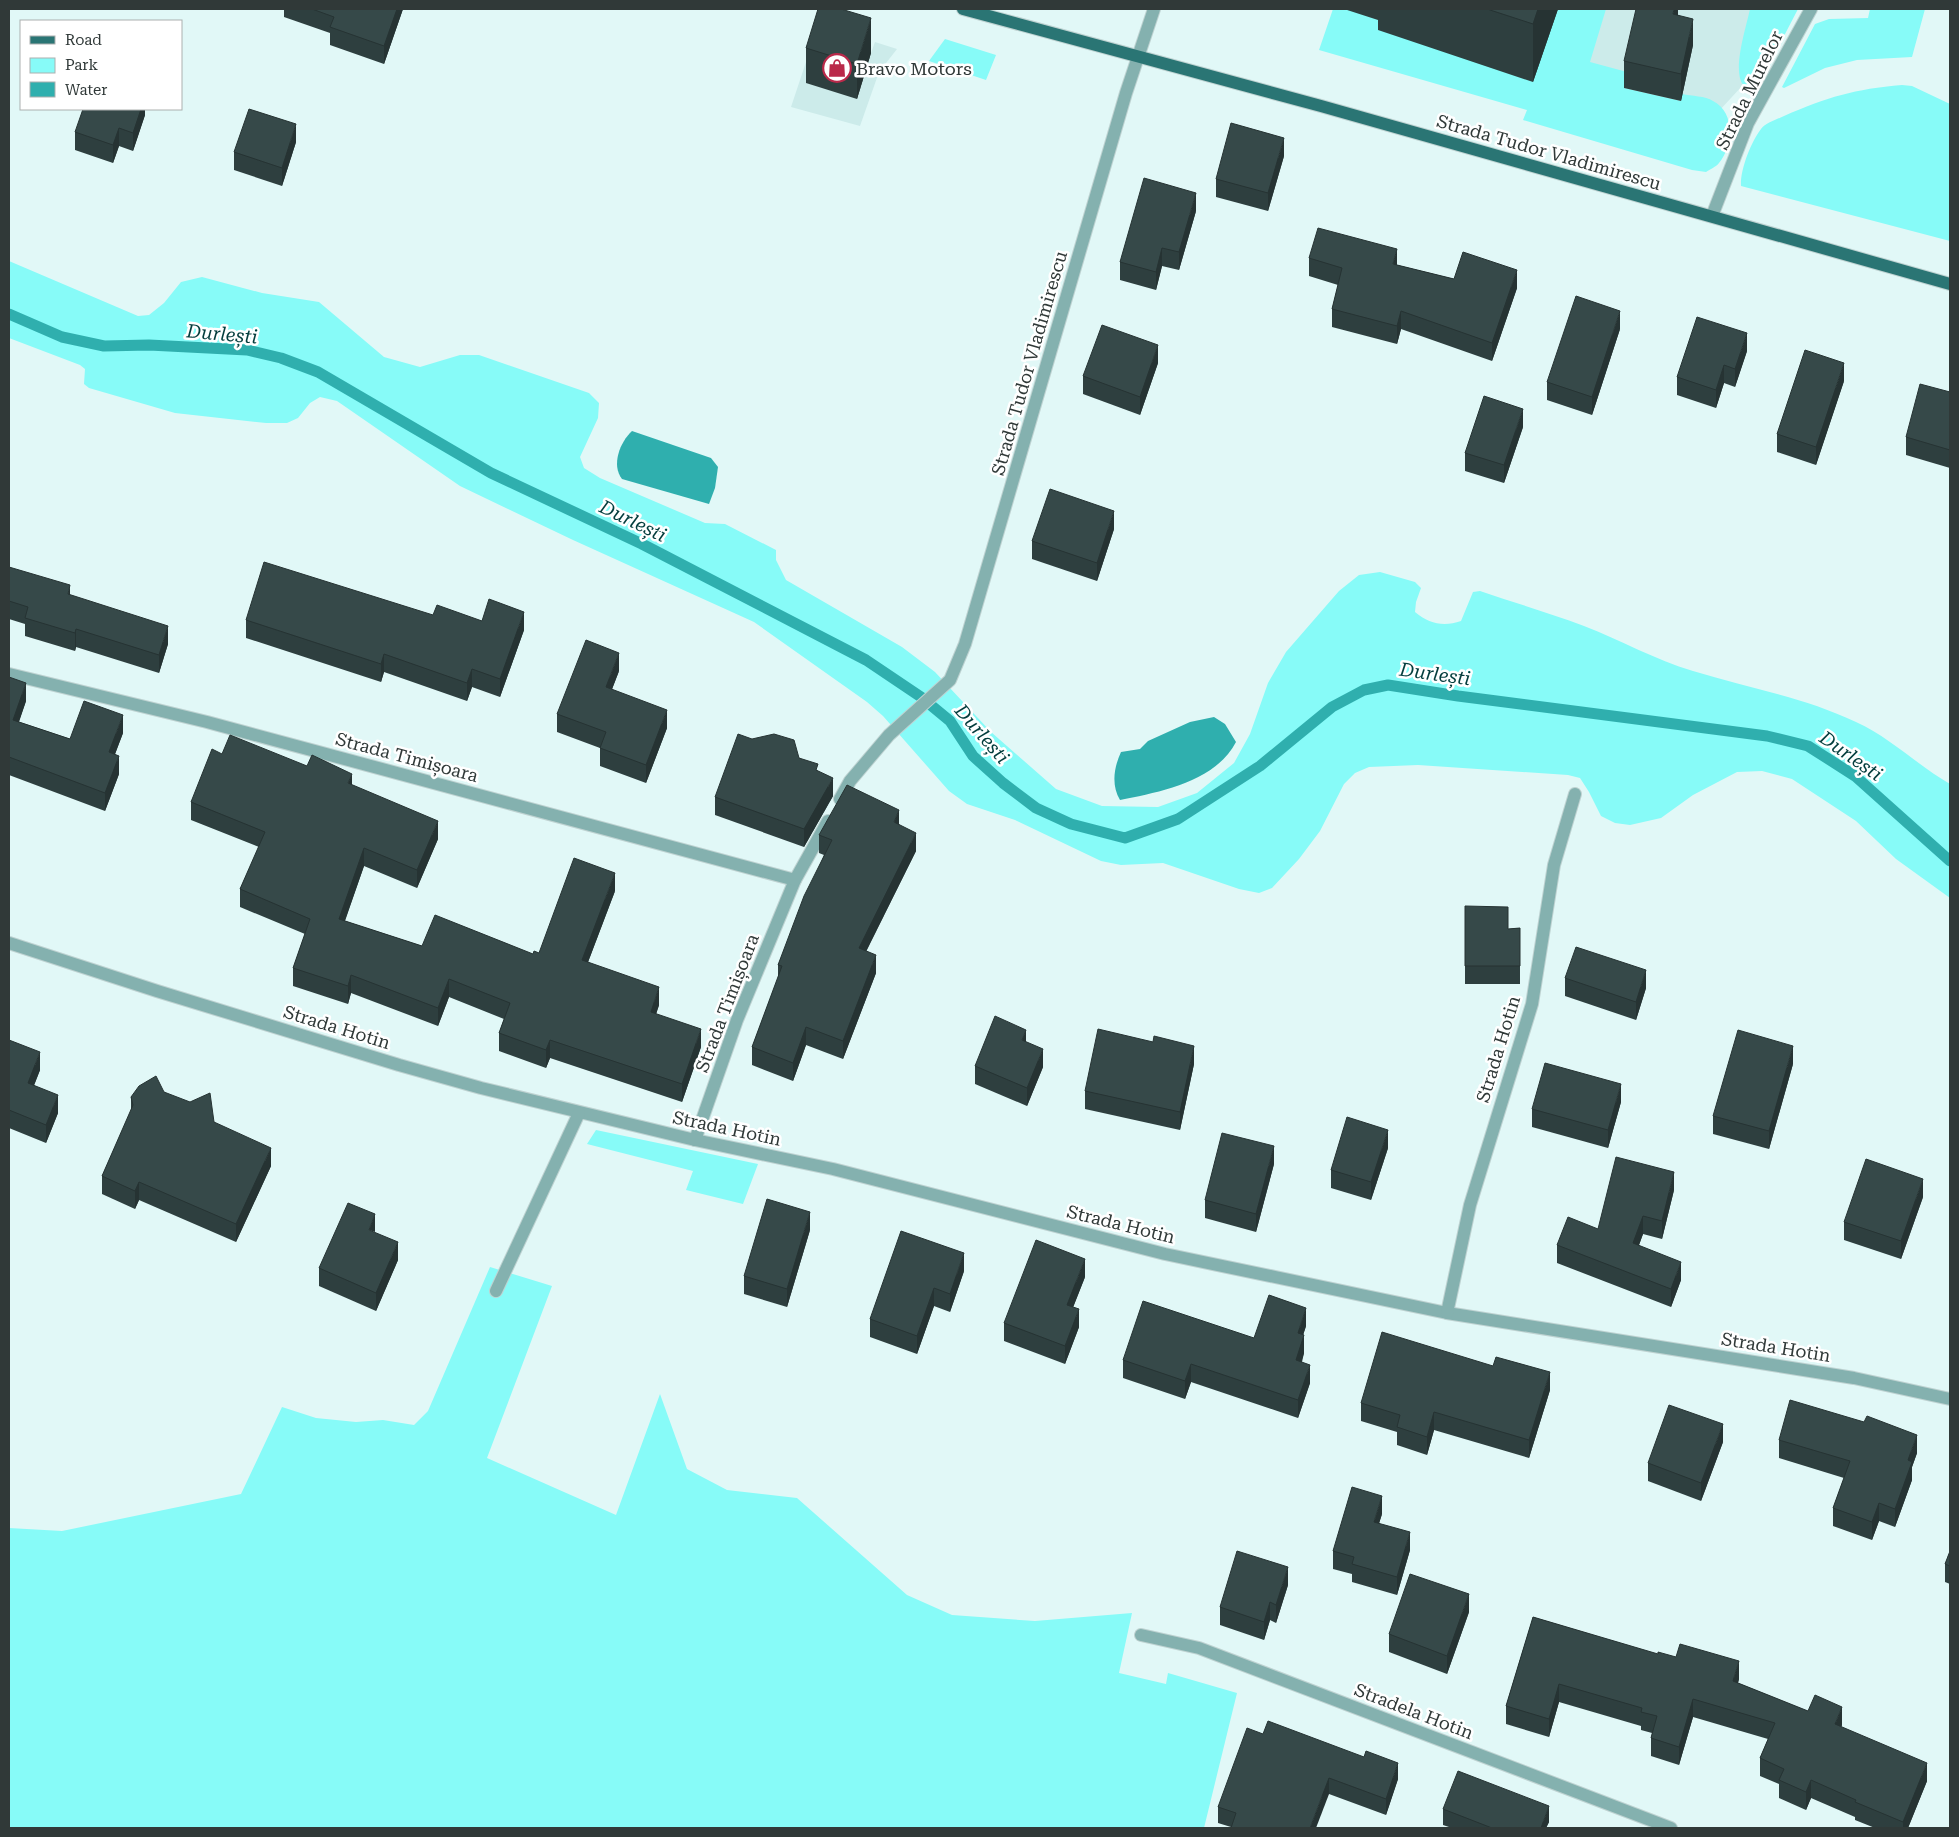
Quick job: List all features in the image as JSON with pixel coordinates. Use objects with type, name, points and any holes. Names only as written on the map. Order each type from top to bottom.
[{"type":"main road","name":"Strada Tudor Vladimirescu","points":[[964,9],[1138,55],[1950,284]]},
{"type":"street","points":[[1138,55],[1154,9]]},
{"type":"street","name":"Strada Murelor","points":[[1712,216],[1748,124],[1811,9]]},
{"type":"street","name":"Strada Tudor Vladimirescu","points":[[950,680],[966,644],[1138,55]]},
{"type":"street","name":"Strada Timișoara","points":[[9,674],[216,724],[795,880]]},
{"type":"street","name":"Strada Timișoara","points":[[695,1140],[737,1020],[795,880],[850,781],[900,724],[950,680]]},
{"type":"street","name":"Strada Hotin","points":[[1447,1313],[1470,1205],[1532,1004],[1554,865],[1575,794]]},
{"type":"street","name":"Strada Hotin","points":[[9,943],[399,1065],[579,1113],[834,1169],[1165,1254],[1447,1313],[1854,1378],[1950,1398]]},
{"type":"street","points":[[496,1291],[579,1113]]},
{"type":"street","name":"Stradela Hotin","points":[[1141,1635],[1200,1648],[1671,1828]]},
{"type":"shaded area","points":[[1567,9],[1793,9],[1760,76],[1743,85],[1719,111],[1529,106]]},
{"type":"shaded area","points":[[815,35],[871,53],[875,42],[897,49],[879,72],[860,126],[791,107]]},
{"type":"green space","points":[[1333,9],[1606,9],[1590,62],[1627,72],[1624,88],[1681,101],[1682,94],[1713,101],[1720,106],[1729,121],[1729,138],[1724,156],[1715,167],[1706,172],[1692,170],[1523,120],[1527,110],[1319,50]]},
{"type":"green space","points":[[1750,9],[1798,9],[1760,82],[1754,87],[1743,85],[1739,69],[1741,48]]},
{"type":"green space","points":[[1870,9],[1925,9],[1912,57],[1857,60],[1825,68],[1784,88],[1782,87],[1815,24],[1829,19],[1868,18]]},
{"type":"green space","points":[[945,39],[996,55],[986,80],[929,61]]},
{"type":"green space","points":[[1902,85],[1912,86],[1950,104],[1950,241],[1741,186],[1742,172],[1747,156],[1757,135],[1765,125],[1799,109],[1828,99],[1870,89]]},
{"type":"green space","points":[[9,261],[138,316],[149,315],[164,303],[181,282],[202,277],[262,293],[319,302],[384,357],[420,367],[460,355],[479,355],[589,393],[599,403],[598,418],[580,457],[584,468],[600,478],[705,523],[725,524],[776,550],[776,560],[786,580],[902,647],[935,672],[991,732],[1056,789],[1102,806],[1158,807],[1197,793],[1234,763],[1250,734],[1268,683],[1286,652],[1339,591],[1359,575],[1380,572],[1415,582],[1421,588],[1415,612],[1431,622],[1449,624],[1461,621],[1473,592],[1480,591],[1584,626],[1679,666],[1796,699],[1836,713],[1869,728],[1950,784],[1950,898],[1896,859],[1856,821],[1792,779],[1762,771],[1737,772],[1693,795],[1661,818],[1630,825],[1615,823],[1601,816],[1580,778],[1568,775],[1418,765],[1369,767],[1355,773],[1344,784],[1320,831],[1299,859],[1272,888],[1259,893],[1239,889],[1163,863],[1121,865],[1101,861],[1015,820],[967,804],[949,791],[883,716],[867,702],[754,622],[573,540],[460,486],[337,401],[320,397],[310,403],[298,418],[287,423],[266,423],[175,413],[89,388],[84,384],[85,369],[80,365],[9,338]]},
{"type":"green space","points":[[596,1130],[758,1164],[743,1204],[686,1190],[693,1171],[587,1144]]},
{"type":"green space","points":[[490,1267],[552,1286],[487,1458],[616,1515],[660,1394],[687,1469],[727,1490],[797,1498],[907,1595],[952,1615],[1035,1621],[1132,1613],[1119,1673],[1166,1684],[1168,1673],[1237,1693],[1204,1828],[9,1828],[9,1528],[62,1531],[241,1494],[282,1407],[316,1418],[356,1422],[383,1420],[414,1425],[428,1411]]},
{"type":"water","points":[[632,431],[711,458],[718,467],[715,488],[709,504],[622,479],[617,467],[618,454],[624,441]]},
{"type":"water","points":[[1214,717],[1225,724],[1236,742],[1227,756],[1215,767],[1201,776],[1169,789],[1120,800],[1115,788],[1114,776],[1121,752],[1140,749],[1148,741],[1190,722]]},
{"type":"building","points":[[312,9],[397,9],[384,46],[330,27],[334,17]]},
{"type":"building","points":[[818,9],[841,9],[871,18],[857,64],[806,48]]},
{"type":"building","points":[[1487,9],[1538,9],[1533,24]]},
{"type":"building","points":[[1636,9],[1674,9],[1673,14],[1693,19],[1681,74],[1624,61]]},
{"type":"building","points":[[249,109],[296,124],[282,168],[234,152]]},
{"type":"building","points":[[83,110],[141,110],[133,133],[119,128],[113,145],[75,132]]},
{"type":"building","points":[[1231,123],[1284,138],[1268,193],[1216,179]]},
{"type":"building","points":[[1144,178],[1196,193],[1179,252],[1162,248],[1156,272],[1120,262]]},
{"type":"building","points":[[1318,228],[1397,249],[1393,264],[1454,279],[1463,252],[1517,270],[1492,343],[1401,311],[1397,326],[1332,309],[1342,268],[1309,258]]},
{"type":"building","points":[[1576,296],[1620,311],[1592,397],[1547,382]]},
{"type":"building","points":[[1697,317],[1747,333],[1735,369],[1724,365],[1716,390],[1677,377]]},
{"type":"building","points":[[1102,325],[1158,345],[1140,397],[1083,376]]},
{"type":"building","points":[[1805,350],[1844,363],[1816,447],[1777,434]]},
{"type":"building","points":[[1920,384],[1950,392],[1950,450],[1906,437]]},
{"type":"building","points":[[1484,396],[1523,409],[1504,465],[1465,453]]},
{"type":"building","points":[[1050,489],[1114,511],[1097,563],[1032,541]]},
{"type":"building","points":[[264,562],[433,615],[437,605],[482,621],[489,599],[524,612],[500,679],[472,669],[467,683],[384,654],[381,664],[246,620]]},
{"type":"building","points":[[9,567],[70,585],[68,594],[168,626],[159,655],[76,629],[75,633],[25,618],[28,607],[9,601]]},
{"type":"building","points":[[586,640],[619,653],[606,687],[667,710],[646,765],[600,748],[606,732],[557,714]]},
{"type":"building","points":[[9,677],[26,683],[13,720],[70,739],[84,701],[123,715],[109,752],[119,756],[105,793],[9,757]]},
{"type":"building","points":[[738,734],[752,739],[774,734],[794,740],[799,758],[818,764],[816,770],[833,778],[804,829],[715,797]]},
{"type":"building","points":[[230,735],[307,766],[312,755],[352,774],[348,783],[438,821],[417,870],[364,848],[339,919],[422,946],[435,915],[533,954],[534,951],[539,953],[574,858],[615,873],[582,960],[659,987],[651,1012],[701,1029],[682,1084],[550,1040],[546,1050],[499,1033],[510,1003],[449,979],[438,1008],[351,975],[348,986],[293,968],[310,919],[240,889],[265,832],[191,802],[212,749],[222,754]]},
{"type":"building","points":[[847,785],[899,810],[894,822],[916,833],[859,948],[876,955],[843,1041],[806,1027],[793,1063],[752,1047],[782,966],[778,965],[804,896],[832,840],[819,835]]},
{"type":"building","points":[[1465,906],[1508,907],[1508,929],[1520,928],[1520,966],[1465,966]]},
{"type":"building","points":[[1576,947],[1646,970],[1636,1002],[1565,978]]},
{"type":"building","points":[[995,1016],[1026,1030],[1022,1040],[1043,1049],[1027,1088],[975,1066]]},
{"type":"building","points":[[1098,1029],[1153,1042],[1154,1036],[1194,1046],[1180,1112],[1085,1091]]},
{"type":"building","points":[[1738,1030],[1793,1046],[1769,1131],[1713,1116]]},
{"type":"building","points":[[9,1040],[40,1052],[28,1083],[58,1095],[46,1125],[9,1110]]},
{"type":"building","points":[[1545,1063],[1621,1084],[1608,1130],[1532,1109]]},
{"type":"building","points":[[156,1076],[164,1092],[190,1102],[210,1093],[214,1122],[271,1148],[236,1224],[139,1182],[135,1191],[102,1176],[133,1105],[131,1097],[139,1086]]},
{"type":"building","points":[[1347,1117],[1388,1130],[1371,1182],[1331,1170]]},
{"type":"building","points":[[1222,1133],[1274,1146],[1256,1214],[1205,1200]]},
{"type":"building","points":[[1616,1157],[1674,1172],[1662,1221],[1643,1216],[1633,1243],[1681,1262],[1671,1289],[1557,1245],[1568,1217],[1598,1229]]},
{"type":"building","points":[[1866,1159],[1923,1179],[1901,1241],[1844,1222]]},
{"type":"building","points":[[767,1199],[810,1212],[787,1289],[744,1276]]},
{"type":"building","points":[[348,1203],[375,1214],[369,1230],[398,1242],[376,1293],[319,1268]]},
{"type":"building","points":[[901,1231],[964,1253],[950,1294],[934,1288],[917,1336],[870,1319]]},
{"type":"building","points":[[1036,1240],[1085,1259],[1067,1305],[1079,1309],[1065,1346],[1004,1323]]},
{"type":"building","points":[[1269,1295],[1306,1308],[1298,1333],[1304,1335],[1296,1360],[1310,1365],[1298,1400],[1191,1364],[1185,1381],[1123,1360],[1143,1301],[1254,1338]]},
{"type":"building","points":[[1382,1332],[1493,1366],[1496,1357],[1550,1372],[1529,1440],[1434,1412],[1427,1437],[1397,1427],[1400,1415],[1361,1403]]},
{"type":"building","points":[[1790,1400],[1864,1422],[1867,1416],[1917,1435],[1908,1460],[1912,1462],[1895,1509],[1879,1503],[1872,1522],[1833,1508],[1850,1461],[1779,1440]]},
{"type":"building","points":[[1669,1405],[1723,1424],[1701,1483],[1648,1463]]},
{"type":"building","points":[[1352,1487],[1382,1496],[1374,1522],[1410,1532],[1397,1577],[1352,1564],[1354,1557],[1333,1551]]},
{"type":"building","points":[[1237,1551],[1288,1567],[1276,1605],[1270,1602],[1264,1622],[1220,1607]]},
{"type":"building","points":[[1950,1551],[1950,1566],[1945,1564]]},
{"type":"building","points":[[1410,1574],[1469,1594],[1447,1656],[1389,1634]]},
{"type":"building","points":[[1533,1617],[1658,1654],[1658,1652],[1676,1657],[1680,1644],[1739,1661],[1733,1681],[1808,1711],[1815,1695],[1842,1707],[1835,1724],[1927,1763],[1903,1822],[1855,1802],[1856,1800],[1811,1780],[1806,1792],[1779,1780],[1784,1769],[1760,1758],[1775,1723],[1693,1699],[1679,1747],[1651,1738],[1657,1716],[1641,1712],[1642,1708],[1559,1684],[1549,1719],[1506,1706]]},
{"type":"building","points":[[1268,1721],[1364,1757],[1366,1751],[1398,1763],[1386,1799],[1329,1778],[1310,1828],[1231,1828],[1236,1813],[1218,1807],[1247,1728],[1263,1734]]},
{"type":"building","points":[[1458,1771],[1549,1806],[1541,1828],[1492,1828],[1443,1809]]},
{"type":"waterway","name":"Durlești","points":[[9,314],[62,337],[104,346],[149,345],[247,350],[281,358],[318,372],[491,473],[642,544],[866,660],[921,697],[950,721],[973,756],[1003,783],[1036,808],[1071,824],[1125,838],[1178,819],[1260,766],[1332,707],[1364,690],[1388,685],[1458,696],[1767,736],[1808,746],[1855,776],[1950,861]]},
{"type":"place","name":"Bravo Motors","points":[[837,68]]}]
